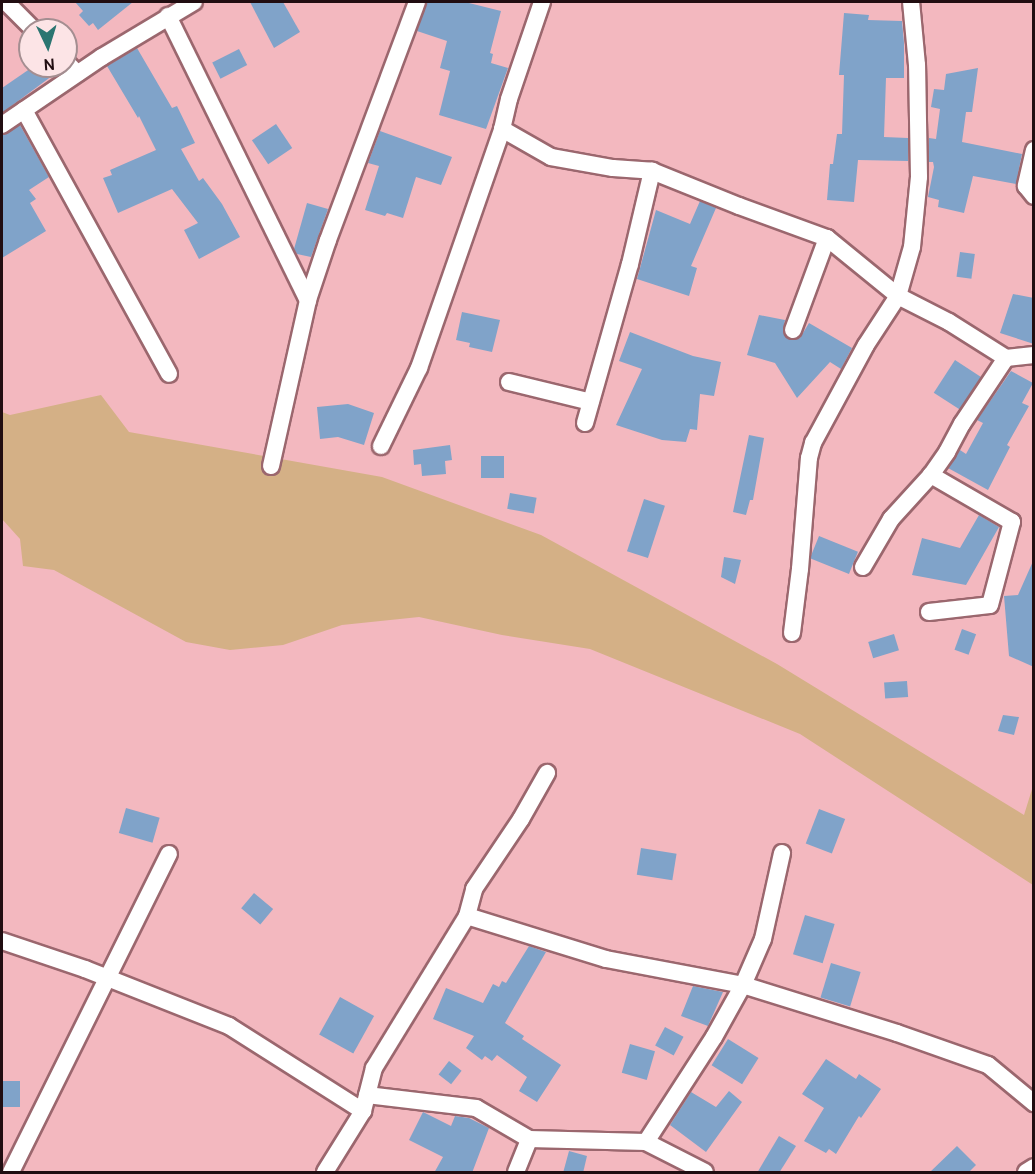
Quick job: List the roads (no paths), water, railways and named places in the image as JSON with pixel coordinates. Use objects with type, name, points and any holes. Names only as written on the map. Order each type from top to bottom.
[{"type":"street","points":[[6,2],[22,18]]},
{"type":"street","points":[[78,65],[194,2]]},
{"type":"street","points":[[271,466],[308,300],[328,240],[417,2]]},
{"type":"street","points":[[381,446],[419,368],[502,129],[509,99],[542,2]]},
{"type":"street","points":[[792,633],[800,570],[809,458],[813,443],[866,345],[898,296],[912,247],[919,177],[918,65],[911,2]]},
{"type":"street","points":[[168,16],[308,300]]},
{"type":"street","points":[[2,125],[24,110],[61,78]]},
{"type":"street","points":[[24,110],[169,374]]},
{"type":"street","points":[[502,129],[551,157],[613,168],[652,171],[827,238],[898,296],[949,322],[1006,358],[1034,355]]},
{"type":"street","points":[[1034,150],[1026,186],[1034,196]]},
{"type":"street","points":[[585,423],[630,264],[652,171]]},
{"type":"street","points":[[794,330],[827,238]]},
{"type":"street","points":[[862,567],[891,519],[931,475],[1006,358]]},
{"type":"street","points":[[509,382],[591,402]]},
{"type":"street","points":[[929,612],[990,605],[1012,522],[931,475]]},
{"type":"street","points":[[325,1173],[365,1103],[374,1068],[467,916],[474,889],[521,819],[547,774]]},
{"type":"street","points":[[646,1142],[714,1036],[742,985],[763,939],[782,853]]},
{"type":"street","points":[[11,1173],[169,854]]},
{"type":"street","points":[[467,916],[606,959],[742,985],[897,1033],[988,1065],[1034,1103]]},
{"type":"street","points":[[2,941],[107,978],[229,1026],[365,1103],[476,1108],[529,1138],[646,1142],[705,1173]]},
{"type":"street","points":[[516,1173],[529,1138]]},
{"type":"street","points":[[1026,1173],[1034,1167]]}]
